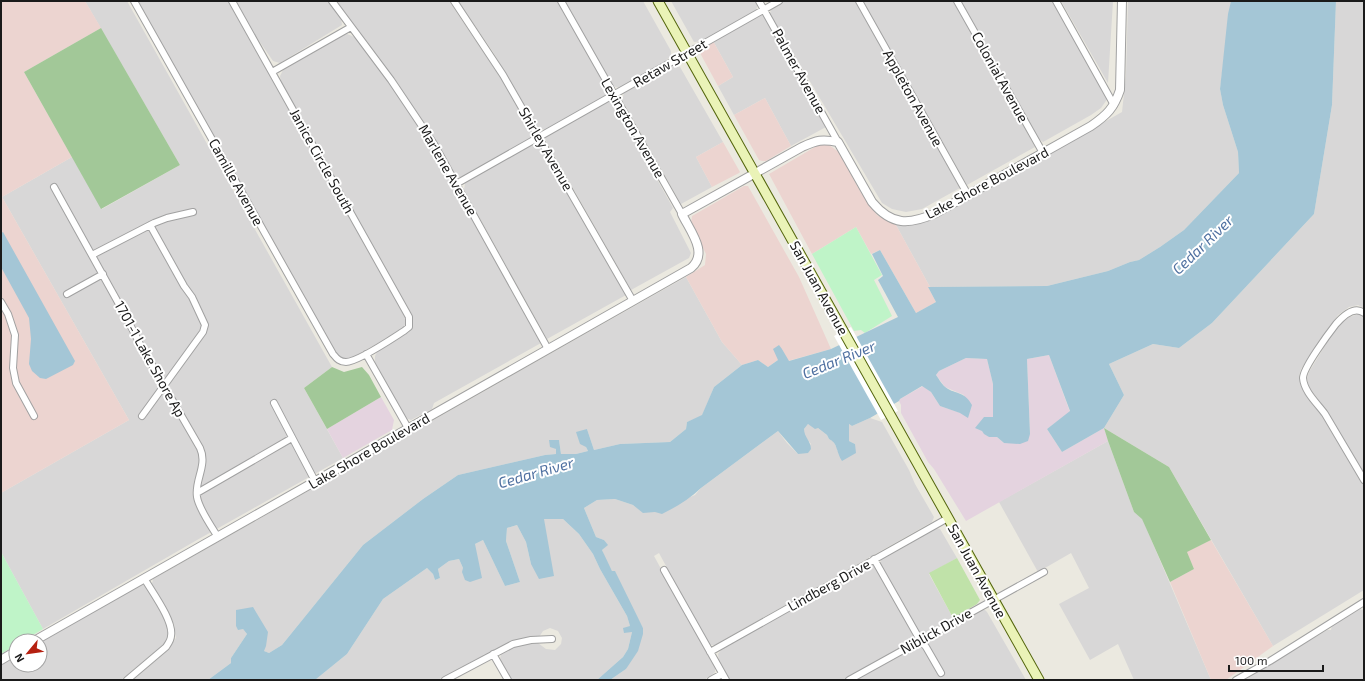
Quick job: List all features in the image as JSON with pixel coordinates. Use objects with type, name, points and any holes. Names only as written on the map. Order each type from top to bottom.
[{"type":"main road","name":"San Juan Avenue","points":[[658,1],[1039,680]]},
{"type":"street","name":"Camille Avenue","points":[[134,1],[333,354],[340,361],[350,362],[366,354]]},
{"type":"street","name":"Janice Circle South","points":[[232,1],[408,312],[410,322],[408,327],[404,331],[366,354]]},
{"type":"street","name":"Marlene Avenue","points":[[332,1],[391,80],[418,120],[456,184],[548,349]]},
{"type":"street","name":"Shirley Avenue","points":[[454,1],[503,75],[633,301]]},
{"type":"street","name":"Lexington Avenue","points":[[561,1],[682,214],[698,244],[700,250],[699,257]]},
{"type":"street","name":"Palmer Avenue","points":[[759,1],[838,142]]},
{"type":"street","name":"Retaw Street","points":[[456,184],[779,1]]},
{"type":"street","name":"Appleton Avenue","points":[[859,1],[968,195]]},
{"type":"street","name":"Colonial Avenue","points":[[957,1],[1043,153]]},
{"type":"street","points":[[1056,1],[1114,105]]},
{"type":"street","name":"Lake Shore Boulevard","points":[[838,142],[872,202],[880,211],[895,220],[904,222],[923,218],[968,195],[1043,153],[1099,121],[1107,114],[1114,105],[1120,90],[1122,1]]},
{"type":"street","points":[[272,72],[351,27]]},
{"type":"street","points":[[682,214],[817,140],[838,142]]},
{"type":"street","name":"1701-1 Lake Shore Ap","points":[[54,187],[140,344],[203,454],[197,498],[199,505],[218,537]]},
{"type":"street","points":[[92,255],[166,218],[193,212]]},
{"type":"street","points":[[142,416],[202,332],[205,325],[192,297],[184,286],[150,225]]},
{"type":"street","name":"Lake Shore Boulevard","points":[[48,633],[691,268],[695,265],[699,257]]},
{"type":"street","points":[[67,294],[103,274]]},
{"type":"street","points":[[1,302],[8,314],[15,335],[13,368],[16,383],[34,416]]},
{"type":"street","points":[[1364,313],[1357,310],[1350,311],[1334,326],[1306,369],[1303,379],[1308,390],[1324,412],[1364,480]]},
{"type":"street","points":[[366,354],[408,428]]},
{"type":"street","points":[[274,403],[315,481]]},
{"type":"street","points":[[197,492],[292,438]]},
{"type":"street","name":"Lindberg Drive","points":[[710,652],[948,518]]},
{"type":"street","points":[[874,559],[920,640],[926,647],[941,673]]},
{"type":"street","points":[[664,570],[726,680]]},
{"type":"street","name":"Niblick Drive","points":[[849,680],[1044,572]]},
{"type":"street","points":[[127,680],[166,647],[172,635],[172,627],[144,578]]},
{"type":"street","points":[[1236,680],[1270,661],[1364,602]]},
{"type":"street","points":[[445,680],[512,644],[531,640],[552,639]]},
{"type":"street","points":[[493,654],[508,680]]},
{"type":"street","points":[[861,673],[864,680]]},
{"type":"street","points":[[711,680],[722,674]]},
{"type":"shaded area","points":[[1,1],[85,1],[101,28],[24,72],[72,157],[2,197],[129,420],[1,493]]},
{"type":"shaded area","points":[[85,1],[127,1],[332,367],[304,388],[343,458],[43,629],[1,552],[1,493],[129,420],[2,197],[72,157],[102,209],[180,165]]},
{"type":"shaded area","points":[[137,1],[228,1],[406,317],[406,323],[403,329],[350,359],[343,359],[337,355]]},
{"type":"shaded area","points":[[236,1],[328,1],[341,18],[342,25],[280,63],[273,61],[255,35]]},
{"type":"shaded area","points":[[336,1],[449,1],[510,92],[531,129],[531,139],[461,178],[455,175],[399,85]]},
{"type":"shaded area","points":[[458,1],[558,1],[608,90],[608,95],[546,130],[537,128],[493,52]]},
{"type":"shaded area","points":[[565,1],[643,1],[671,51],[671,56],[663,63],[619,88],[613,86]]},
{"type":"shaded area","points":[[671,1],[757,1],[758,4],[756,10],[702,41],[694,42]]},
{"type":"shaded area","points":[[784,1],[855,1],[960,188],[922,209],[906,212],[892,209],[882,203],[770,14],[771,9]]},
{"type":"shaded area","points":[[862,1],[953,1],[1035,147],[967,185]]},
{"type":"shaded area","points":[[961,1],[1053,1],[1108,98],[1101,108],[1043,142],[1039,139]]},
{"type":"shaded area","points":[[1061,1],[1113,1],[1108,83]]},
{"type":"shaded area","points":[[1128,1],[1231,1],[1220,89],[1223,105],[1238,152],[1239,173],[1184,230],[1139,260],[1108,271],[1047,286],[930,287],[896,225],[913,225],[934,218],[1122,112],[1126,75]]},
{"type":"shaded area","points":[[1336,1],[1364,1],[1364,308],[1358,305],[1349,307],[1338,315],[1301,369],[1299,376],[1304,390],[1322,416],[1364,486],[1364,590],[1273,646],[1169,467],[1104,428],[1124,395],[1109,364],[1153,344],[1179,348],[1212,323],[1314,214],[1332,105]]},
{"type":"shaded area","points":[[759,15],[764,15],[826,127],[791,146],[765,98],[734,115],[718,86],[733,77],[713,41]]},
{"type":"shaded area","points":[[347,34],[357,39],[423,132],[541,343],[434,403],[432,409],[411,420],[406,418],[375,363],[375,356],[378,350],[409,332],[412,327],[412,315],[281,83],[280,76],[283,70]]},
{"type":"shaded area","points":[[713,41],[733,77],[718,86],[700,53],[706,45]]},
{"type":"shaded area","points":[[673,65],[680,67],[723,142],[696,157],[712,187],[681,204],[622,100],[624,93]]},
{"type":"shaded area","points":[[765,98],[791,146],[766,161],[762,161],[759,160],[734,115]]},
{"type":"shaded area","points":[[609,101],[614,102],[673,208],[670,212],[691,253],[689,258],[631,290],[545,137]]},
{"type":"shaded area","points":[[723,142],[740,172],[712,187],[696,157]]},
{"type":"shaded area","points":[[534,143],[540,144],[626,295],[547,339],[464,190],[465,183]]},
{"type":"shaded area","points":[[820,144],[829,145],[839,152],[860,191],[877,215],[896,225],[930,287],[928,287],[936,302],[916,313],[880,250],[871,254],[856,227],[812,254],[769,174]]},
{"type":"shaded area","points":[[744,186],[748,186],[799,277],[831,349],[788,361],[782,349],[778,360],[768,367],[758,360],[742,365],[722,342],[686,277],[705,265],[706,254],[691,224],[692,216]]},
{"type":"shaded area","points":[[686,277],[722,342],[742,365],[714,387],[702,416],[687,422],[686,429],[670,442],[620,444],[594,450],[587,429],[586,447],[588,451],[576,454],[561,454],[559,440],[554,447],[556,449],[556,454],[545,455],[458,475],[423,499],[363,545],[282,645],[269,653],[264,651],[237,610],[236,626],[243,629],[247,634],[231,658],[231,663],[208,680],[133,680],[167,651],[176,638],[174,624],[152,584],[153,579]]},
{"type":"shaded area","points":[[1358,314],[1363,315],[1364,317],[1364,473],[1325,409],[1309,387],[1307,378],[1309,372],[1332,334],[1345,319]]},
{"type":"shaded area","points":[[1049,355],[1070,412],[1047,429],[1062,452],[1104,428],[1108,441],[966,521],[934,469],[928,462],[901,413],[900,399],[923,386],[931,392],[940,406],[961,413],[964,395],[945,387],[936,375],[939,371],[966,358],[987,359],[993,384],[993,417],[982,431],[989,437],[997,437],[1004,443],[1030,434],[1027,359]]},
{"type":"shaded area","points":[[381,397],[394,420],[392,430],[343,458],[327,429]]},
{"type":"shaded area","points":[[870,418],[882,422],[934,517],[932,522],[715,645],[710,645],[707,642],[659,553],[654,556],[715,667],[715,672],[704,680],[610,680],[626,669],[643,628],[605,558],[602,550],[607,545],[604,540],[596,537],[584,508],[597,500],[615,499],[633,505],[643,512],[655,512],[695,495],[701,488],[778,431],[798,454],[811,444],[804,435],[804,429],[808,424],[818,428],[827,435],[829,439],[833,441],[837,451],[855,444],[849,441],[849,424],[852,426]]},
{"type":"shaded area","points":[[1108,441],[1134,512],[1142,518],[1211,680],[1134,680],[1118,644],[1090,660],[1059,604],[1089,588],[1071,553],[1038,572],[999,502]]},
{"type":"shaded area","points":[[544,519],[563,519],[579,534],[593,554],[627,616],[632,632],[628,649],[623,657],[597,680],[511,680],[500,660],[501,653],[524,644],[538,643],[546,649],[555,650],[561,644],[562,638],[558,631],[550,628],[543,631],[539,637],[512,641],[438,680],[315,680],[347,654],[383,599],[427,568],[433,574],[435,580],[440,578],[438,569],[449,561],[459,559],[463,568],[475,544],[483,540],[505,586],[520,582],[506,541],[507,528],[517,525],[526,542],[531,564]]},
{"type":"shaded area","points":[[936,528],[940,529],[957,558],[929,574],[953,618],[923,634],[919,632],[880,564],[881,559]]},
{"type":"shaded area","points":[[1211,540],[1273,646],[1226,680],[1211,680],[1170,582],[1194,569],[1186,552]]},
{"type":"shaded area","points":[[870,564],[875,566],[914,637],[913,641],[844,680],[729,680],[719,662],[718,654],[722,649]]},
{"type":"shaded area","points":[[142,584],[146,586],[166,620],[169,628],[169,635],[164,644],[121,680],[1,680],[1,663],[8,659],[8,673],[48,673],[48,637]]},
{"type":"shaded area","points":[[1359,609],[1364,610],[1364,680],[1244,680],[1327,630],[1331,630],[1332,625]]},
{"type":"shaded area","points":[[981,610],[985,610],[987,612],[1026,680],[854,680]]},
{"type":"green space","points":[[101,28],[180,165],[101,209],[24,72]]},
{"type":"green space","points":[[856,227],[882,275],[874,280],[892,316],[865,333],[861,330],[854,331],[812,254]]},
{"type":"green space","points":[[332,367],[344,372],[362,367],[369,375],[381,397],[327,429],[304,388]]},
{"type":"green space","points":[[1104,428],[1169,467],[1211,540],[1187,552],[1194,569],[1170,582],[1142,519],[1134,512]]},
{"type":"green space","points":[[1,552],[43,629],[36,633],[8,633],[8,650],[1,654]]},
{"type":"green space","points":[[957,558],[980,600],[977,604],[953,618],[929,573]]},
{"type":"water","name":"Cedar River","points":[[1231,1],[1336,1],[1332,105],[1314,214],[1212,323],[1179,348],[1153,344],[1109,364],[1124,395],[1104,428],[1062,452],[1047,429],[1070,411],[1049,355],[1027,359],[1030,434],[1028,441],[1020,444],[1004,443],[997,437],[989,437],[982,431],[975,428],[984,417],[993,417],[993,384],[987,359],[966,358],[939,371],[936,375],[944,386],[969,400],[972,405],[968,418],[960,413],[940,406],[931,392],[922,386],[870,418],[852,426],[849,424],[849,441],[855,444],[856,453],[842,461],[834,443],[827,435],[818,428],[815,429],[808,424],[804,429],[811,446],[808,453],[798,454],[778,431],[688,499],[662,514],[655,512],[643,513],[633,505],[615,499],[597,500],[584,508],[596,537],[604,540],[608,545],[602,550],[612,571],[615,571],[643,628],[643,634],[638,651],[626,669],[610,680],[597,680],[623,657],[628,649],[632,632],[624,633],[623,628],[630,626],[627,616],[593,554],[579,534],[563,519],[544,519],[554,576],[539,579],[531,564],[526,542],[517,525],[507,528],[506,541],[520,582],[505,586],[483,540],[475,544],[482,578],[470,582],[465,580],[462,572],[463,568],[459,559],[449,561],[438,569],[440,578],[435,580],[433,574],[427,568],[383,599],[347,654],[315,680],[208,680],[231,663],[231,658],[247,634],[243,629],[238,630],[236,626],[236,610],[253,607],[268,632],[264,651],[269,653],[282,645],[363,545],[423,499],[458,475],[545,455],[556,454],[556,449],[550,447],[549,440],[559,440],[561,454],[576,454],[588,451],[586,447],[580,444],[576,432],[587,429],[594,450],[620,444],[670,442],[686,429],[687,422],[702,415],[714,387],[742,365],[758,360],[768,367],[778,360],[773,349],[779,345],[789,361],[831,349],[898,317],[878,280],[883,276],[872,254],[880,250],[916,313],[936,302],[928,287],[1047,286],[1108,271],[1139,260],[1160,247],[1184,230],[1239,173],[1238,152],[1223,105],[1220,89],[1228,14]]},
{"type":"water","points":[[3,232],[75,361],[73,365],[46,379],[40,378],[32,371],[29,364],[31,339],[29,318],[1,267],[1,233]]},
{"type":"pier","points":[[851,327],[898,411],[881,420],[834,336]]}]
